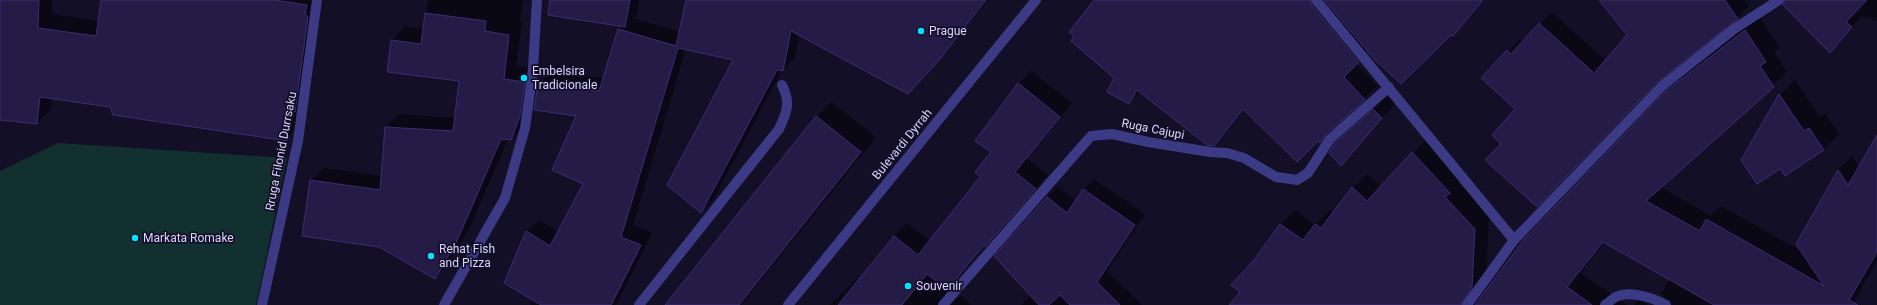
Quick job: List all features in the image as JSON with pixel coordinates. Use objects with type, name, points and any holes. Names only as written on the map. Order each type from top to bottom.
[{"type":"street","name":"Rruga Filonid Durrsaku","points":[[262,305],[298,141],[317,0]]},
{"type":"street","points":[[444,305],[505,198],[525,128],[533,70],[537,0]]},
{"type":"street","name":"Bulevardi Dyrrah","points":[[791,304],[1036,0]]},
{"type":"street","points":[[1316,0],[1514,240]]},
{"type":"street","points":[[1467,305],[1514,240],[1662,86],[1734,29],[1779,0]]},
{"type":"street","points":[[639,305],[779,129],[787,112],[786,94],[782,85]]},
{"type":"street","name":"Ruga Cajupi","points":[[943,305],[1091,136],[1112,134],[1148,142],[1210,152],[1227,153],[1244,158],[1276,177],[1297,180],[1308,173],[1330,139],[1389,87]]},
{"type":"street","points":[[1605,305],[1618,296],[1638,295],[1656,299],[1666,305]]},
{"type":"green space","name":"Markata Romake","points":[[58,143],[287,158],[256,305],[0,305],[0,171]]},
{"type":"building","points":[[0,0],[39,0],[38,28],[96,36],[101,0],[275,0],[307,5],[305,14],[308,17],[295,112],[291,111],[287,141],[113,115],[110,107],[40,97],[37,124],[0,120]]},
{"type":"building","points":[[550,0],[630,0],[625,27],[548,15]]},
{"type":"building","points":[[686,0],[986,0],[940,59],[908,94],[791,31],[783,71],[777,70],[701,213],[667,185],[733,60],[678,48],[621,237],[641,245],[611,305],[541,305],[504,283],[526,231],[550,246],[583,184],[552,170],[576,116],[534,110],[538,84],[599,91],[618,29],[676,46]]},
{"type":"building","points":[[1094,0],[1310,0],[1311,4],[1359,62],[1344,77],[1365,100],[1326,134],[1320,143],[1318,141],[1297,162],[1243,109],[1214,146],[1207,145],[1137,90],[1129,104],[1107,92],[1114,78],[1071,41],[1074,36],[1069,32]]},
{"type":"building","points":[[1324,0],[1483,0],[1453,36],[1451,35],[1401,84],[1373,58]]},
{"type":"building","points":[[1599,0],[1725,0],[1738,19],[1657,82],[1537,207],[1485,160],[1501,144],[1492,135],[1515,109],[1481,78],[1507,50],[1511,54],[1539,23],[1594,73],[1627,35]]},
{"type":"building","points":[[1785,0],[1867,0],[1846,22],[1852,27],[1830,53],[1783,5]]},
{"type":"building","points":[[425,13],[486,21],[485,31],[509,35],[504,79],[525,82],[520,116],[511,140],[501,139],[457,241],[435,279],[379,247],[302,236],[310,180],[380,190],[385,127],[453,131],[459,81],[387,72],[391,40],[421,44]]},
{"type":"building","points":[[1745,30],[1766,62],[1760,66],[1774,87],[1646,201],[1700,231],[1706,219],[1824,286],[1796,244],[1838,170],[1848,185],[1877,135],[1877,252],[1849,300],[1858,305],[1714,305],[1603,242],[1567,287],[1592,305],[1475,305],[1525,238],[1666,91]]},
{"type":"building","points":[[1018,83],[1060,117],[1015,172],[1036,189],[985,247],[984,245],[947,290],[927,274],[902,305],[838,305],[894,236],[918,255],[980,177],[975,172],[991,152],[975,141]]},
{"type":"building","points":[[1779,94],[1804,131],[1809,128],[1824,150],[1785,176],[1780,169],[1757,184],[1741,160]]},
{"type":"building","points":[[1373,109],[1382,118],[1341,166],[1329,153],[1335,143]]},
{"type":"building","points":[[816,116],[861,152],[739,305],[665,305]]},
{"type":"building","points":[[1412,152],[1450,193],[1445,197],[1475,229],[1472,287],[1461,305],[1229,305],[1240,292],[1231,285],[1254,260],[1280,224],[1303,240],[1315,224],[1321,228],[1352,187],[1367,201]]},
{"type":"building","points":[[1083,189],[1135,225],[1097,282],[1120,305],[1070,305],[1060,295],[1049,305],[1039,305],[994,256],[1047,197],[1067,213]]},
{"type":"place","name":"Prague","points":[[921,31]]},
{"type":"place","name":"Embelsira Tradicionale","points":[[524,78]]},
{"type":"place","name":"Markata Romake","points":[[135,238]]},
{"type":"place","name":"Rehat Fish and Pizza","points":[[431,256]]},
{"type":"place","name":"Souvenir","points":[[908,286]]}]
